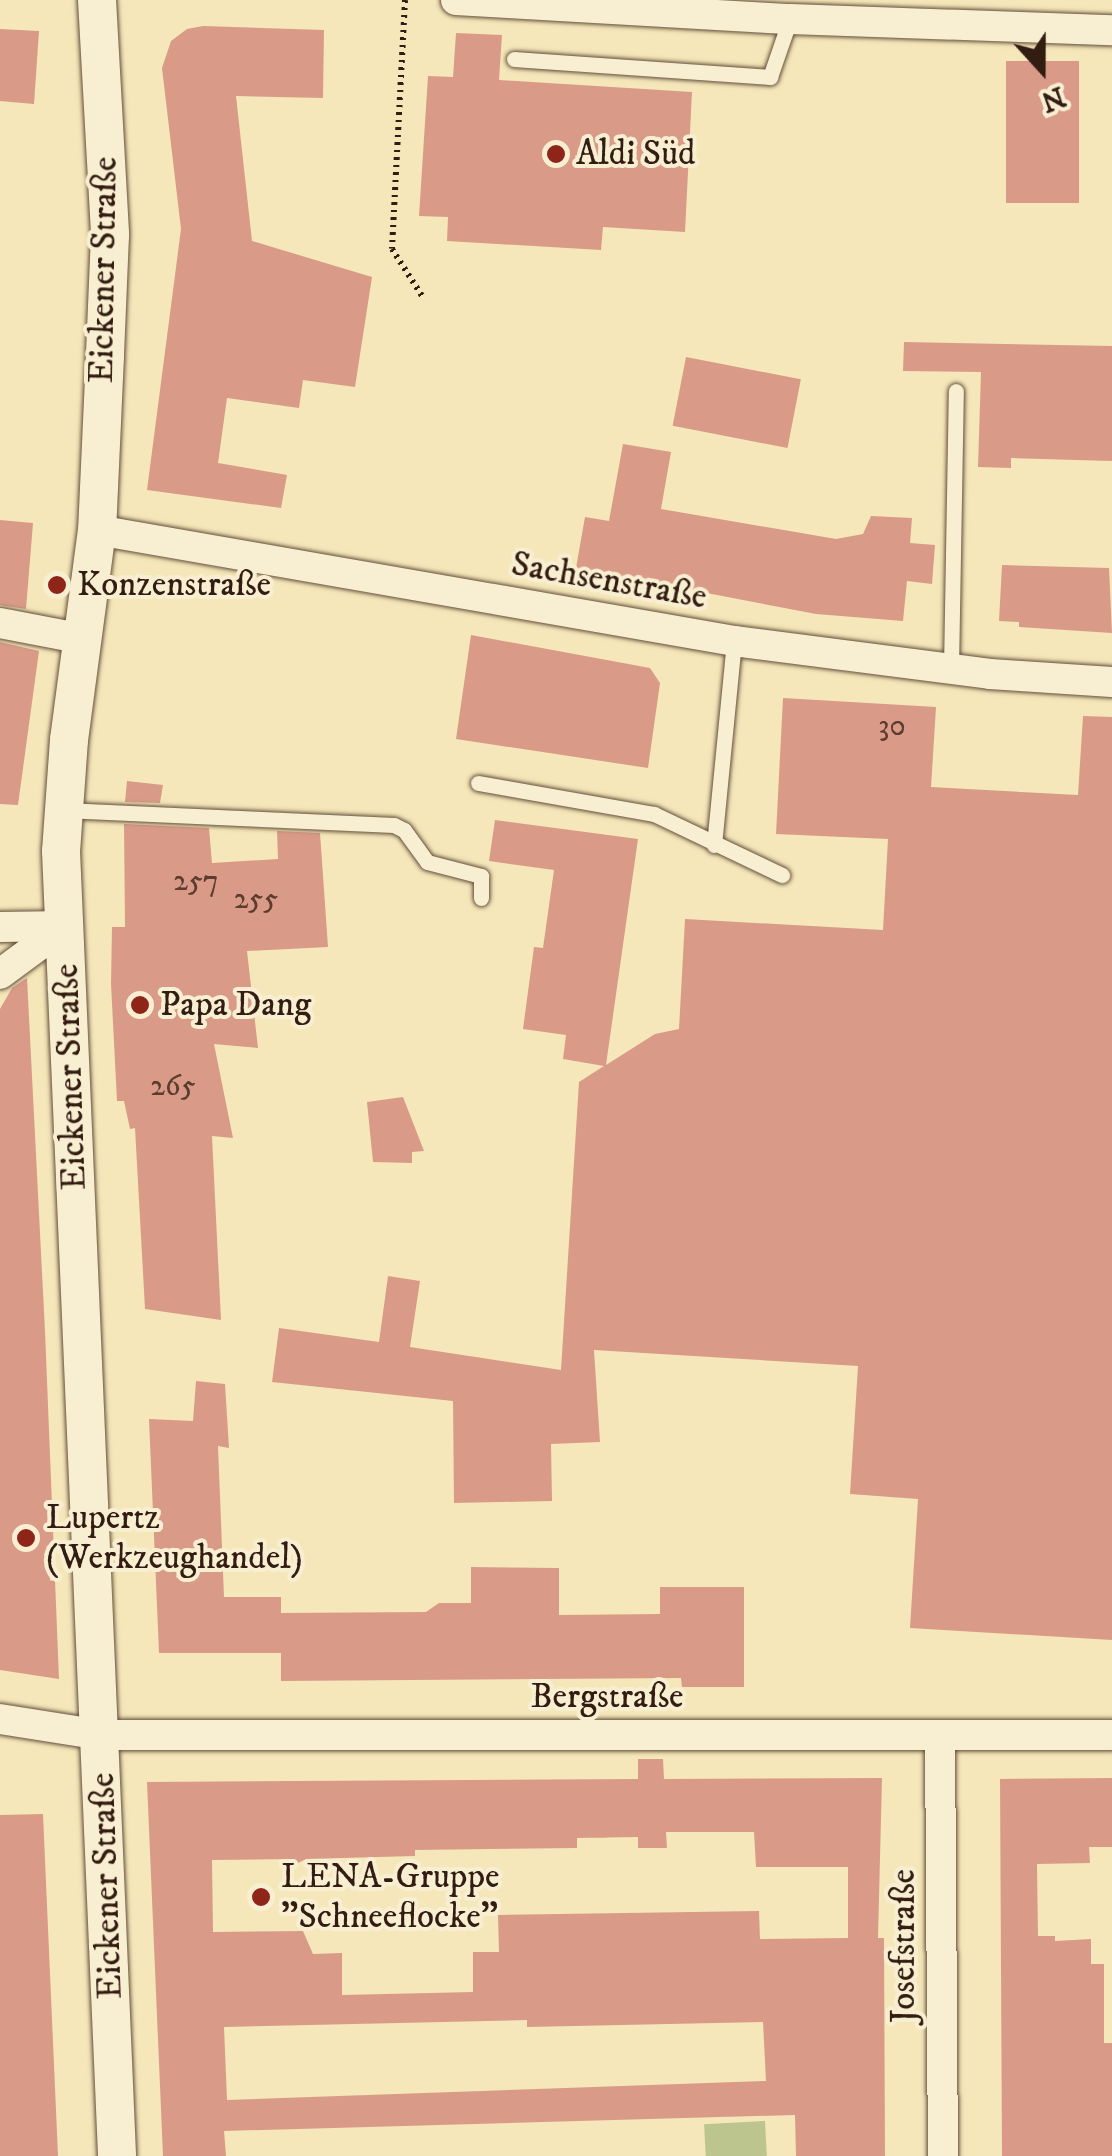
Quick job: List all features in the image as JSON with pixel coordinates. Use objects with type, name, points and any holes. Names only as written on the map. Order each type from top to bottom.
[{"type":"street","name":"Eickener Straße","points":[[97,0],[110,235],[97,530],[64,810],[65,926],[117,2156]]},
{"type":"street","points":[[456,0],[790,19],[1112,30]]},
{"type":"street","name":"Sachsenstraße","points":[[97,530],[734,642],[951,669],[1112,682]]},
{"type":"street","points":[[0,623],[83,639]]},
{"type":"street","points":[[0,927],[65,926]]},
{"type":"street","points":[[0,974],[65,926]]},
{"type":"street","name":"Bergstraße","points":[[0,1719],[101,1735],[1112,1735]]},
{"type":"street","name":"Josefstraße","points":[[940,1735],[943,2156]]},
{"type":"lane","points":[[514,59],[770,78],[790,19]]},
{"type":"lane","points":[[951,669],[956,392]]},
{"type":"lane","points":[[714,845],[734,642]]},
{"type":"lane","points":[[478,783],[654,814],[782,875]]},
{"type":"lane","points":[[64,810],[394,825],[404,830],[427,862],[481,876],[481,898]]},
{"type":"path","points":[[405,0],[392,250],[422,296]]},
{"type":"green space","points":[[765,2121],[767,2156],[706,2156],[704,2124]]},
{"type":"building","points":[[203,26],[324,30],[323,98],[236,96],[252,241],[372,277],[355,387],[303,380],[299,408],[227,398],[218,463],[287,475],[281,508],[147,490],[181,229],[162,68],[171,41],[187,29]]},
{"type":"building","points":[[0,29],[39,31],[34,104],[0,101]]},
{"type":"building","name":"Aldi Süd","points":[[456,33],[502,35],[499,80],[692,92],[685,232],[603,227],[601,250],[447,241],[448,217],[419,216],[428,76],[453,77]]},
{"type":"building","points":[[1006,61],[1079,61],[1079,203],[1006,203]]},
{"type":"building","points":[[904,342],[1112,346],[1112,461],[1011,458],[1011,468],[978,467],[981,372],[903,371]]},
{"type":"building","points":[[686,357],[801,379],[787,448],[673,426]]},
{"type":"building","points":[[623,444],[671,452],[661,509],[836,539],[863,534],[871,516],[912,518],[910,543],[935,545],[932,584],[907,581],[903,621],[816,614],[576,568],[585,517],[609,521]]},
{"type":"building","points":[[0,520],[33,523],[26,609],[0,605]]},
{"type":"building","points":[[1002,565],[1109,568],[1112,633],[1019,627],[1019,622],[999,621]]},
{"type":"building","points":[[471,635],[650,668],[660,683],[648,768],[456,739]]},
{"type":"building","points":[[0,642],[39,651],[18,805],[0,804]]},
{"type":"building","points":[[783,698],[936,707],[931,787],[1078,795],[1083,716],[1112,717],[1112,1640],[910,1628],[918,1499],[850,1494],[858,1366],[594,1350],[600,1442],[551,1444],[552,1501],[454,1503],[453,1401],[272,1382],[279,1328],[379,1342],[388,1276],[420,1281],[410,1347],[561,1370],[579,1082],[604,1066],[563,1059],[566,1035],[523,1029],[534,947],[543,948],[554,870],[489,861],[495,820],[638,839],[606,1065],[655,1034],[679,1029],[685,919],[883,930],[888,839],[776,834]]},
{"type":"building","points":[[127,781],[163,785],[160,803],[125,802]]},
{"type":"building","points":[[124,824],[209,828],[212,863],[278,859],[277,831],[320,833],[328,947],[247,951],[258,1048],[214,1044],[233,1138],[212,1136],[221,1320],[145,1309],[135,1128],[130,1129],[124,1101],[117,1101],[111,984],[112,927],[125,927]]},
{"type":"building","points":[[27,978],[59,1679],[0,1670],[0,1009],[12,988]]},
{"type":"building","points":[[403,1097],[424,1151],[412,1152],[412,1163],[373,1162],[367,1102]]},
{"type":"building","points":[[196,1381],[225,1384],[229,1448],[218,1446],[224,1597],[281,1597],[281,1613],[426,1612],[439,1603],[471,1603],[471,1567],[559,1568],[559,1615],[660,1614],[660,1587],[744,1587],[744,1687],[682,1687],[681,1678],[281,1681],[281,1653],[159,1653],[149,1419],[193,1421]]},
{"type":"building","points":[[638,1759],[663,1759],[664,1779],[882,1778],[878,1938],[884,1938],[885,2156],[796,2156],[795,2115],[224,2131],[226,2156],[163,2156],[147,1782],[638,1779]],"holes":[[[666,1832],[754,1832],[756,1867],[848,1867],[848,1938],[760,1939],[759,1911],[498,1915],[499,1952],[473,1952],[473,1992],[342,1995],[342,1953],[313,1954],[303,1931],[213,1932],[212,1860],[294,1859],[296,1864],[306,1859],[415,1856],[415,1850],[577,1848],[577,1838],[638,1837],[638,1848],[667,1848]],[[527,2020],[527,2027],[763,2022],[766,2081],[227,2100],[224,2027]]]},
{"type":"building","points":[[1112,1778],[1112,1847],[1089,1847],[1090,1863],[1037,1864],[1038,1936],[1055,1936],[1055,1941],[1091,1939],[1091,1964],[1104,1964],[1104,2043],[1112,2043],[1112,2156],[1002,2156],[1000,1779]]},
{"type":"building","points":[[43,1814],[58,2156],[0,2156],[0,1815]]},
{"type":"place","name":"Aldi Süd","points":[[556,154]]},
{"type":"place","name":"Konzenstraße","points":[[57,585]]},
{"type":"place","name":"Papa Dang","points":[[140,1005]]},
{"type":"place","name":"Lupertz (Werkzeughandel)","points":[[26,1538]]},
{"type":"place","name":"LENA-Gruppe \"Schneeflocke\"","points":[[261,1897]]}]
